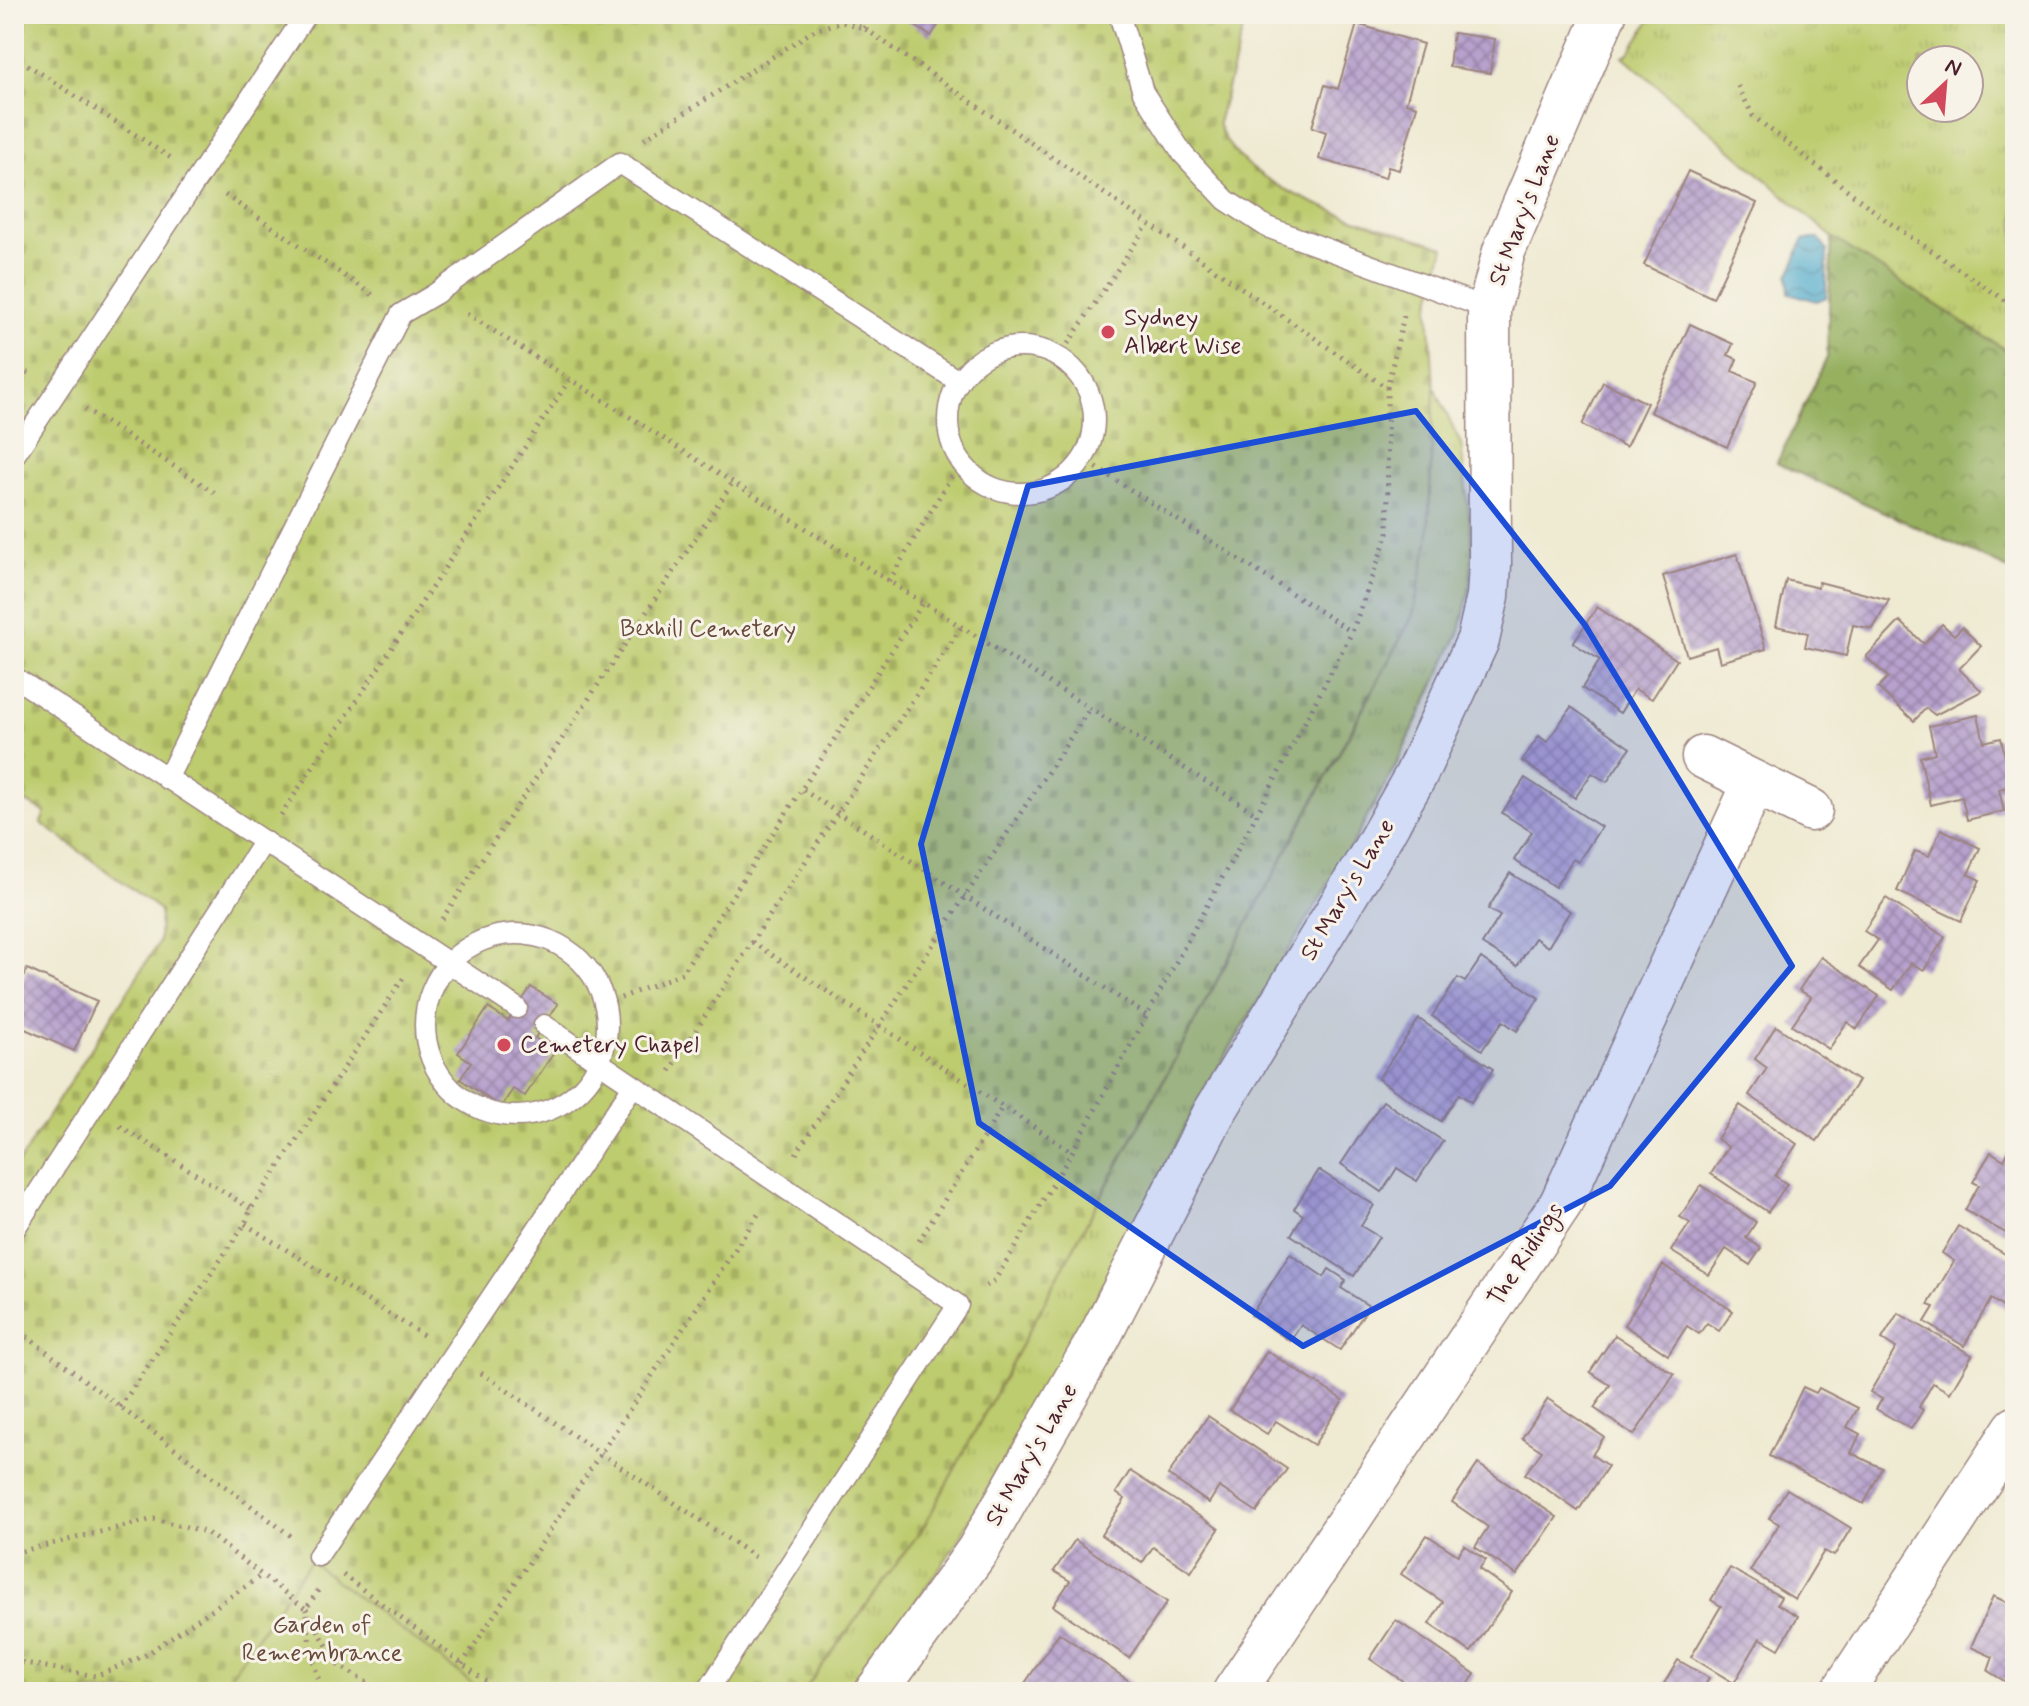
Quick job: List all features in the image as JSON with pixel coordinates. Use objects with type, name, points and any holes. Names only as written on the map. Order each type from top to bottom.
[{"type":"street","name":"St Mary's Lane","points":[[876,1692],[978,1550],[1100,1336],[1214,1113],[1416,775],[1478,640],[1488,596],[1490,565],[1489,309],[1504,251],[1605,14]]},
{"type":"street","points":[[1703,757],[1811,810]]},
{"type":"street","name":"The Ridings","points":[[1234,1692],[1561,1203],[1754,783]]},
{"type":"street","points":[[1842,1692],[2015,1428]]},
{"type":"lane","points":[[14,456],[306,14]]},
{"type":"lane","points":[[1119,14],[1143,92],[1183,154],[1226,200],[1267,227],[1489,309]]},
{"type":"lane","points":[[167,779],[401,314],[435,294],[620,163],[958,381]]},
{"type":"lane","points":[[1033,347],[1059,357],[1080,377],[1092,402],[1094,431],[1083,459],[1065,479],[1038,491],[1008,493],[981,482],[960,462],[948,436],[948,407],[958,381],[978,360],[1004,348],[1033,347]]},
{"type":"lane","points":[[14,677],[517,1008]]},
{"type":"lane","points":[[14,1230],[264,841]]},
{"type":"lane","points":[[504,934],[538,935],[569,949],[593,973],[606,1004],[608,1038],[601,1064],[572,1098],[537,1114],[499,1115],[464,1101],[438,1073],[425,1037],[428,999],[448,962],[472,944],[504,934]]},
{"type":"lane","points":[[544,1025],[958,1305],[707,1692]]},
{"type":"lane","points":[[326,1562],[453,1354],[633,1086]]},
{"type":"path","points":[[554,14],[586,18],[596,14]]},
{"type":"path","points":[[864,28],[873,14]]},
{"type":"path","points":[[620,163],[629,149],[816,29],[842,22],[864,28],[1387,388]]},
{"type":"path","points":[[1738,86],[1753,116],[1765,126],[1887,221],[2015,307]]},
{"type":"path","points":[[1059,357],[1148,224]]},
{"type":"path","points":[[958,1305],[995,1280],[1072,1152],[1257,814],[1352,632],[1388,533],[1387,388],[1412,281]]},
{"type":"path","points":[[435,294],[1257,814]]},
{"type":"path","points":[[14,363],[217,494]]},
{"type":"path","points":[[264,841],[570,379]]},
{"type":"path","points":[[1083,459],[1352,632]]},
{"type":"path","points":[[889,581],[960,462]]},
{"type":"path","points":[[606,1004],[682,973],[923,603]]},
{"type":"path","points":[[652,1099],[752,942],[962,626]]},
{"type":"path","points":[[803,790],[1146,1015]]},
{"type":"path","points":[[752,942],[1072,1152]]},
{"type":"path","points":[[903,1267],[1003,1106]]},
{"type":"path","points":[[93,1110],[251,1209]]},
{"type":"path","points":[[245,1224],[453,1354],[598,1454],[783,1575]]},
{"type":"path","points":[[14,1327],[500,1692]]},
{"type":"path","points":[[14,1553],[154,1519],[206,1532],[306,1609],[338,1665],[382,1692]]},
{"type":"path","points":[[322,1692],[310,1648],[306,1609],[326,1562]]},
{"type":"path","points":[[14,1661],[95,1676],[144,1656],[262,1575]]},
{"type":"path","points":[[475,1692],[484,1680]]},
{"type":"highlighted area","points":[[1416,411],[1585,625],[1792,966],[1610,1186],[1303,1346],[979,1123],[921,844],[1028,486]]},
{"type":"green space","name":"Bexhill Cemetery","points":[[14,14],[1247,14],[1218,123],[1231,148],[1253,169],[1315,203],[1444,247],[1429,309],[1434,386],[1428,541],[1413,615],[924,1526],[803,1692],[14,1692],[14,1170],[159,942],[160,910],[41,823],[45,812],[14,796]]},
{"type":"green space","points":[[1654,14],[2015,14],[2015,572],[1777,463],[1827,358],[1832,237],[1623,56],[1629,53]]},
{"type":"green space","points":[[1832,237],[2015,356],[2015,572],[1777,463],[1827,358]]},
{"type":"green space","points":[[1434,386],[1461,444],[1473,552],[1469,592],[1460,631],[1397,763],[1350,848],[1198,1102],[1082,1325],[955,1546],[852,1692],[803,1692],[924,1526],[1413,616],[1428,541]]},
{"type":"green space","name":"Garden of Remembrance","points":[[310,1561],[484,1692],[219,1692]]},
{"type":"water","points":[[1804,239],[1819,239],[1827,250],[1826,297],[1817,301],[1789,293],[1788,275]]},
{"type":"building","points":[[896,14],[945,14],[931,36]]},
{"type":"building","points":[[1357,24],[1423,44],[1406,103],[1417,106],[1399,170],[1388,167],[1385,178],[1319,159],[1326,132],[1312,127],[1325,85],[1338,89]]},
{"type":"building","points":[[1453,33],[1495,39],[1490,73],[1449,67]]},
{"type":"building","points":[[1688,171],[1757,203],[1713,298],[1644,265]]},
{"type":"building","points":[[1690,324],[1733,344],[1728,355],[1737,359],[1732,371],[1757,382],[1727,447],[1650,412]]},
{"type":"building","points":[[1603,382],[1647,403],[1626,447],[1582,425]]},
{"type":"building","points":[[1737,554],[1766,649],[1720,662],[1716,647],[1687,656],[1663,576]]},
{"type":"building","points":[[1786,580],[1818,588],[1819,582],[1889,600],[1873,629],[1853,625],[1846,656],[1805,647],[1808,633],[1776,626]]},
{"type":"building","points":[[1597,607],[1677,660],[1652,699],[1635,689],[1620,713],[1582,688],[1600,660],[1573,643]]},
{"type":"building","points":[[1900,621],[1924,644],[1942,624],[1954,635],[1962,627],[1981,646],[1959,669],[1982,691],[1935,715],[1926,708],[1914,721],[1878,688],[1888,677],[1866,657]]},
{"type":"building","points":[[1571,707],[1630,748],[1607,782],[1592,773],[1575,798],[1522,761],[1539,736],[1547,742]]},
{"type":"building","points":[[1978,715],[1984,742],[2001,738],[2012,786],[1999,789],[2004,811],[1967,820],[1962,797],[1931,805],[1920,757],[1935,753],[1929,726]]},
{"type":"building","points":[[1525,778],[1601,827],[1578,862],[1573,859],[1555,887],[1514,860],[1532,832],[1502,813]]},
{"type":"building","points":[[1941,829],[1980,848],[1968,874],[1980,880],[1961,921],[1897,891],[1915,851],[1929,856]]},
{"type":"building","points":[[1510,873],[1570,911],[1548,947],[1535,938],[1517,966],[1482,944],[1500,916],[1488,909]]},
{"type":"building","points":[[1886,898],[1945,937],[1924,970],[1911,963],[1893,990],[1859,967],[1878,940],[1864,931]]},
{"type":"building","points":[[1821,957],[1879,996],[1857,1029],[1847,1022],[1829,1049],[1792,1025],[1811,997],[1799,990]]},
{"type":"building","points":[[1481,958],[1539,998],[1517,1031],[1503,1021],[1482,1050],[1432,1016],[1458,978],[1465,982]]},
{"type":"building","points":[[27,969],[97,1001],[74,1051],[14,1024],[14,997]]},
{"type":"building","name":"Cemetery Chapel","points":[[531,987],[558,1004],[535,1038],[555,1051],[525,1096],[513,1089],[501,1107],[460,1079],[471,1062],[458,1053],[488,1008],[508,1021]]},
{"type":"building","points":[[1419,1019],[1493,1069],[1471,1102],[1459,1094],[1441,1121],[1378,1079]]},
{"type":"building","points":[[1776,1026],[1858,1081],[1817,1141],[1749,1095],[1767,1068],[1755,1059]]},
{"type":"building","points":[[1383,1101],[1443,1141],[1417,1181],[1397,1168],[1382,1192],[1341,1164]]},
{"type":"building","points":[[1740,1105],[1797,1144],[1775,1176],[1787,1184],[1768,1212],[1711,1174],[1728,1147],[1717,1139]]},
{"type":"building","points":[[2015,1140],[2013,1237],[1965,1210],[1979,1185],[1973,1182],[1991,1152],[2004,1160]]},
{"type":"building","points":[[1319,1170],[1374,1205],[1361,1226],[1379,1237],[1354,1276],[1291,1235],[1303,1215],[1294,1209]]},
{"type":"building","points":[[1701,1185],[1756,1222],[1746,1238],[1761,1248],[1750,1265],[1726,1249],[1709,1275],[1671,1251],[1690,1223],[1680,1217]]},
{"type":"building","points":[[1958,1226],[2015,1260],[2015,1294],[2006,1309],[1991,1299],[1964,1346],[1925,1322],[1934,1307],[1928,1305],[1954,1261],[1942,1253]]},
{"type":"building","points":[[1290,1254],[1324,1277],[1329,1269],[1346,1280],[1341,1288],[1369,1306],[1340,1350],[1301,1325],[1290,1341],[1251,1315]]},
{"type":"building","points":[[1663,1265],[1733,1311],[1719,1331],[1707,1323],[1699,1334],[1687,1326],[1668,1355],[1624,1325]]},
{"type":"building","points":[[1898,1313],[1972,1355],[1950,1393],[1933,1383],[1919,1407],[1923,1410],[1911,1429],[1876,1409],[1882,1399],[1870,1392],[1896,1348],[1882,1339]]},
{"type":"building","points":[[1615,1335],[1674,1374],[1634,1435],[1594,1408],[1610,1385],[1590,1372]]},
{"type":"building","points":[[1267,1351],[1343,1400],[1314,1445],[1276,1421],[1267,1434],[1230,1410]]},
{"type":"building","points":[[1803,1387],[1816,1393],[1819,1388],[1858,1408],[1847,1427],[1860,1434],[1851,1453],[1882,1468],[1864,1504],[1769,1456]]},
{"type":"building","points":[[1548,1399],[1604,1437],[1592,1455],[1608,1466],[1578,1511],[1525,1474],[1542,1451],[1522,1438]]},
{"type":"building","points":[[1208,1416],[1287,1469],[1257,1512],[1219,1487],[1209,1503],[1168,1475]]},
{"type":"building","points":[[1478,1464],[1557,1517],[1517,1575],[1475,1547],[1488,1527],[1452,1502]]},
{"type":"building","points":[[1130,1471],[1219,1529],[1191,1572],[1153,1547],[1142,1563],[1101,1535],[1125,1499],[1116,1493]]},
{"type":"building","points":[[1787,1489],[1851,1528],[1834,1556],[1824,1551],[1795,1599],[1750,1571],[1779,1524],[1769,1518]]},
{"type":"building","points":[[1427,1535],[1458,1555],[1464,1545],[1486,1560],[1479,1569],[1512,1592],[1471,1652],[1429,1624],[1443,1602],[1401,1574]]},
{"type":"building","points":[[1075,1540],[1167,1602],[1129,1658],[1053,1606],[1070,1581],[1054,1571]]},
{"type":"building","points":[[1730,1568],[1781,1597],[1777,1604],[1798,1616],[1779,1649],[1760,1638],[1734,1683],[1691,1657],[1721,1606],[1711,1600]]},
{"type":"building","points":[[1993,1596],[2015,1606],[2015,1692],[2002,1691],[2006,1682],[1988,1671],[1993,1657],[1971,1647]]},
{"type":"building","points":[[1396,1620],[1475,1674],[1463,1692],[1402,1692],[1407,1684],[1370,1659]]},
{"type":"building","points":[[1059,1633],[1138,1687],[1134,1692],[1019,1692]]},
{"type":"building","points":[[1678,1660],[1709,1678],[1702,1690],[1707,1692],[1659,1692]]},
{"type":"place","name":"Sydney Albert Wise","points":[[1108,332]]},
{"type":"place","name":"Cemetery Chapel","points":[[504,1045]]}]
